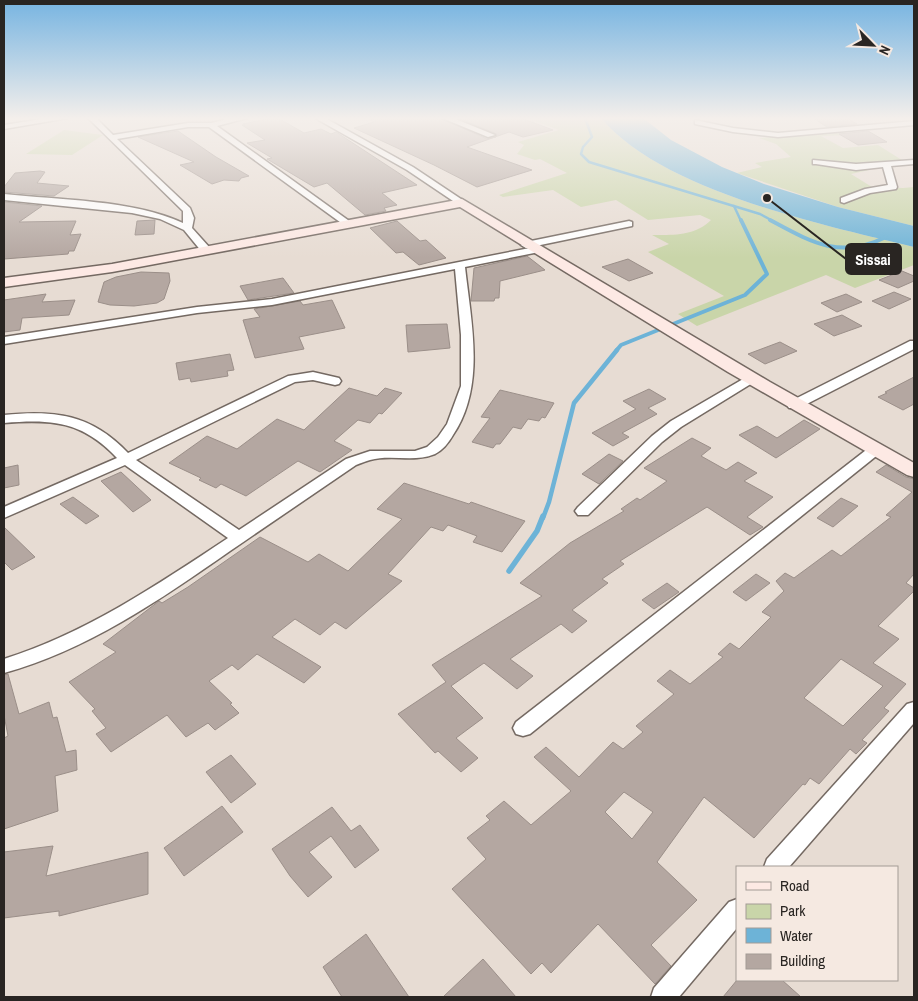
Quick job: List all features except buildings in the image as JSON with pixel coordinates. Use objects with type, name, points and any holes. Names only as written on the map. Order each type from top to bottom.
[{"type":"street","points":[[139,165],[187,210],[189,218],[187,228]]},
{"type":"street","points":[[266,165],[347,223]]},
{"type":"street","points":[[405,165],[530,247],[794,405],[914,471]]},
{"type":"street","points":[[838,165],[856,167],[886,165],[893,187],[868,192],[844,200]]},
{"type":"street","points":[[4,197],[132,210],[163,217],[187,228],[206,250]]},
{"type":"street","points":[[4,208],[21,198]]},
{"type":"street","points":[[4,283],[112,268],[462,203]]},
{"type":"street","points":[[4,340],[197,310],[272,302],[460,265],[629,224]]},
{"type":"street","points":[[4,666],[24,661],[106,624],[352,462],[370,455],[416,454],[432,450],[443,440],[454,424],[467,386],[467,335],[460,265]]},
{"type":"street","points":[[794,405],[914,344]]},
{"type":"street","points":[[4,513],[126,459],[292,379],[313,376],[335,381]]},
{"type":"street","points":[[583,511],[657,439],[676,424],[750,379]]},
{"type":"street","points":[[4,419],[26,417],[64,418],[83,425],[102,435],[126,459],[239,538]]},
{"type":"street","points":[[523,728],[875,450]]},
{"type":"street","points":[[776,866],[914,710]]},
{"type":"street","points":[[663,997],[736,911]]},
{"type":"green space","points":[[551,165],[661,165],[703,185],[746,202],[835,228],[914,247],[914,265],[855,288],[826,275],[697,326],[678,314],[724,296],[648,252],[669,244],[652,235],[684,234],[698,229],[711,220],[700,215],[648,220],[616,200],[581,207],[553,190],[503,197],[499,195],[567,173]]},
{"type":"green space","points":[[758,165],[865,165],[861,165],[869,170],[851,174],[872,187],[914,187],[914,226],[838,207],[737,173],[762,167]]},
{"type":"water","points":[[661,165],[718,165],[764,184],[838,207],[914,226],[914,247],[835,228],[746,202],[703,185]]},
{"type":"waterway","points":[[598,165],[734,206]]},
{"type":"waterway","points":[[734,206],[760,214],[773,221]]},
{"type":"waterway","points":[[734,206],[741,221]]},
{"type":"waterway","points":[[616,351],[621,345],[745,295],[767,274],[741,220]]},
{"type":"waterway","points":[[770,220],[813,241],[840,248],[869,244],[886,237]]},
{"type":"waterway","points":[[543,518],[549,502],[574,403],[617,350]]},
{"type":"waterway","points":[[509,571],[537,531],[543,516]]},
{"type":"place","name":"Sissai","points":[[767,198]]}]
